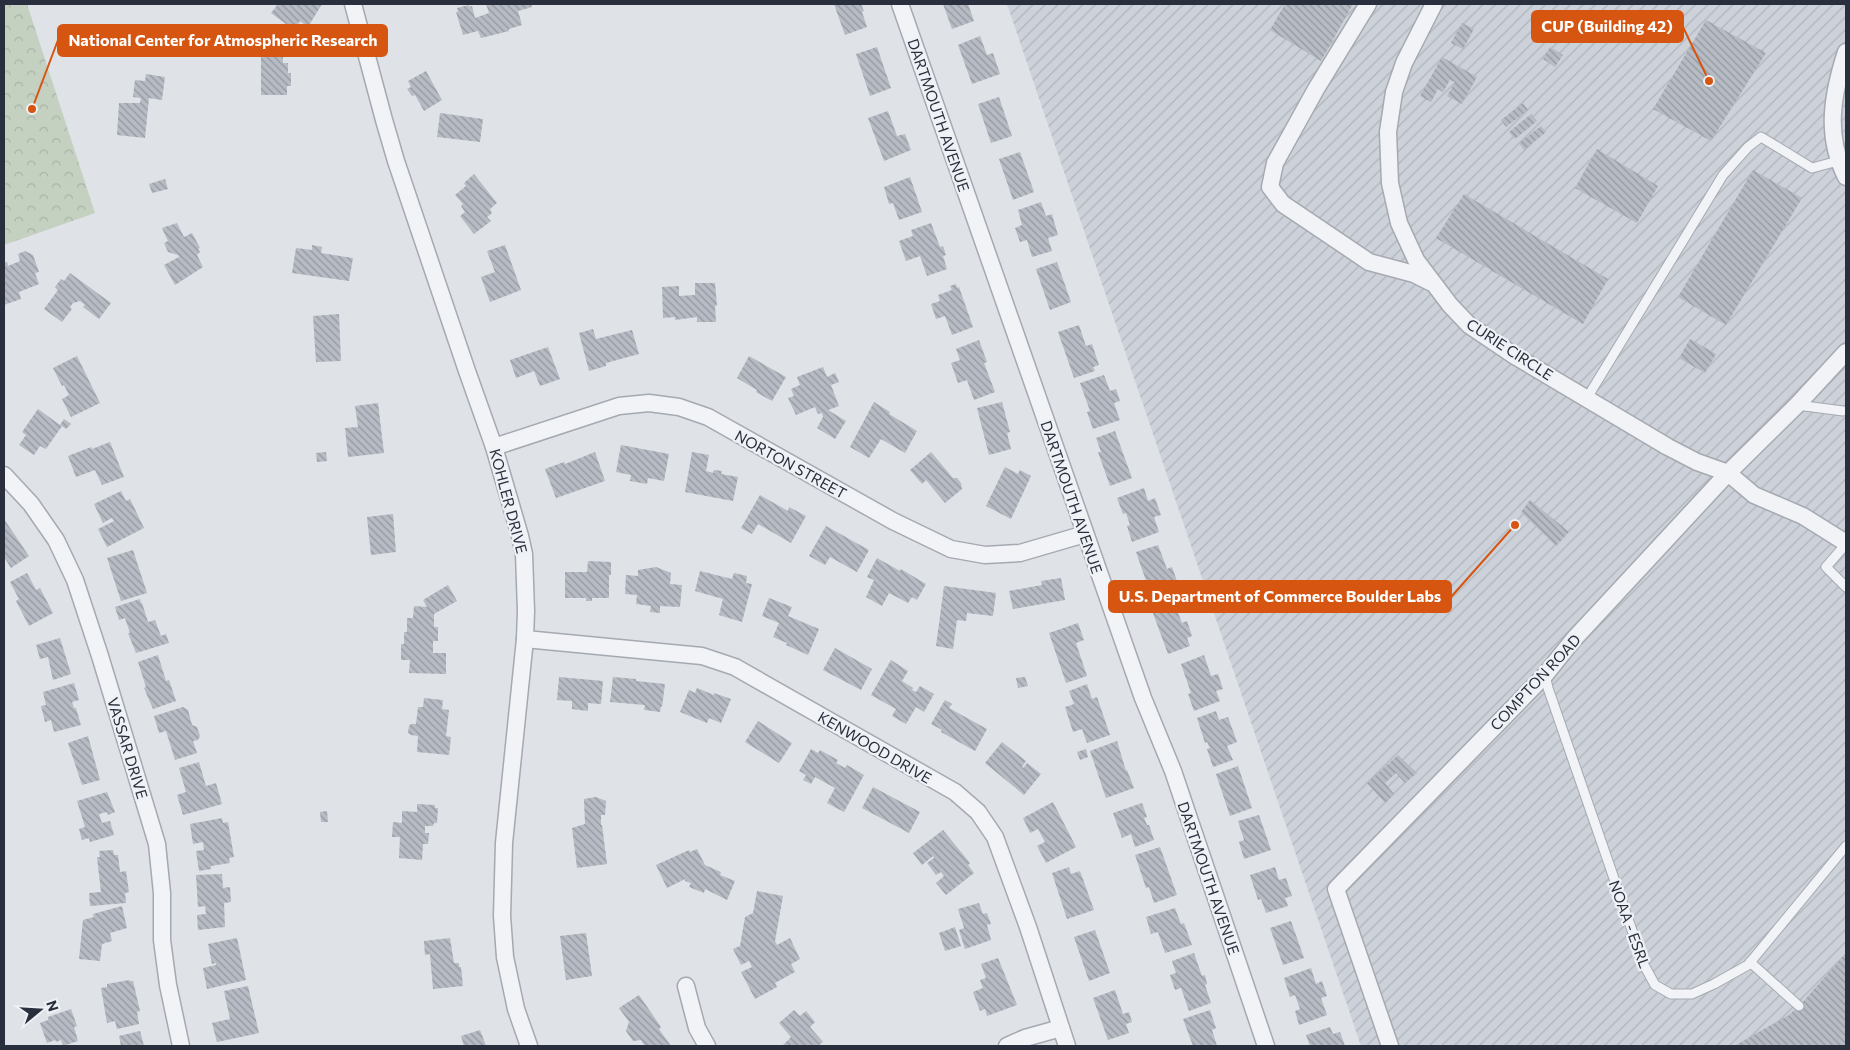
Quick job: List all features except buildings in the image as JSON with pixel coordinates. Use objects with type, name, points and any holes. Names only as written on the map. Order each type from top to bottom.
[{"type":"street","name":"KOHLER DRIVE","points":[[354,4],[394,153],[466,371],[494,447],[524,554],[525,639],[504,843],[502,916],[505,957],[516,1009],[529,1046]]},
{"type":"street","name":"DARTMOUTH AVENUE","points":[[900,4],[1143,698],[1173,771],[1266,1046]]},
{"type":"street","points":[[1368,4],[1316,89],[1275,163],[1270,187],[1283,204],[1368,262],[1414,274],[1435,284]]},
{"type":"street","name":"CURIE CIRCLE","points":[[1434,4],[1404,63],[1394,92],[1388,132],[1390,184],[1399,224],[1416,260],[1450,305],[1469,325],[1516,356],[1675,451],[1696,462],[1728,472]]},
{"type":"street","points":[[1846,52],[1837,80],[1833,138],[1838,161],[1846,177]]},
{"type":"street","name":"COMPTON ROAD","points":[[1390,1046],[1336,889],[1545,675],[1574,640],[1728,472],[1797,405],[1846,352]]},
{"type":"street","name":"NORTON STREET","points":[[494,447],[619,406],[649,403],[679,406],[708,417],[893,521],[950,549],[985,555],[1020,553],[1085,534]]},
{"type":"street","points":[[1728,472],[1754,495],[1803,516],[1846,543]]},
{"type":"street","name":"VASSAR DRIVE","points":[[4,475],[32,504],[56,540],[75,580],[100,656],[157,844],[162,893],[162,940],[168,985],[181,1046]]},
{"type":"street","name":"KENWOOD DRIVE","points":[[525,639],[702,656],[735,667],[955,792],[978,812],[995,837],[1068,1046]]},
{"type":"street","points":[[686,986],[698,1028],[707,1046]]},
{"type":"street","points":[[1007,1046],[1025,1038],[1061,1028]]},
{"type":"lane","points":[[1587,398],[1723,175],[1748,147],[1761,137],[1812,168],[1838,161]]},
{"type":"lane","points":[[1797,405],[1843,411]]},
{"type":"lane","points":[[1846,543],[1826,567],[1846,587]]},
{"type":"lane","name":"NOAA - ESRL","points":[[1545,675],[1593,821],[1644,965],[1655,985],[1672,994],[1692,994],[1714,984],[1750,962],[1846,846]]},
{"type":"lane","points":[[1750,962],[1799,1006]]},
{"type":"shaded area","points":[[1007,4],[1846,4],[1846,1046],[1361,1046]]},
{"type":"green space","points":[[4,4],[27,4],[95,213],[4,245]]},
{"type":"place","name":"CUP (Building 42)","points":[[1709,81]]},
{"type":"place","name":"National Center for Atmospheric Research","points":[[32,109]]},
{"type":"place","name":"U.S. Department of Commerce Boulder Labs","points":[[1515,525]]}]
